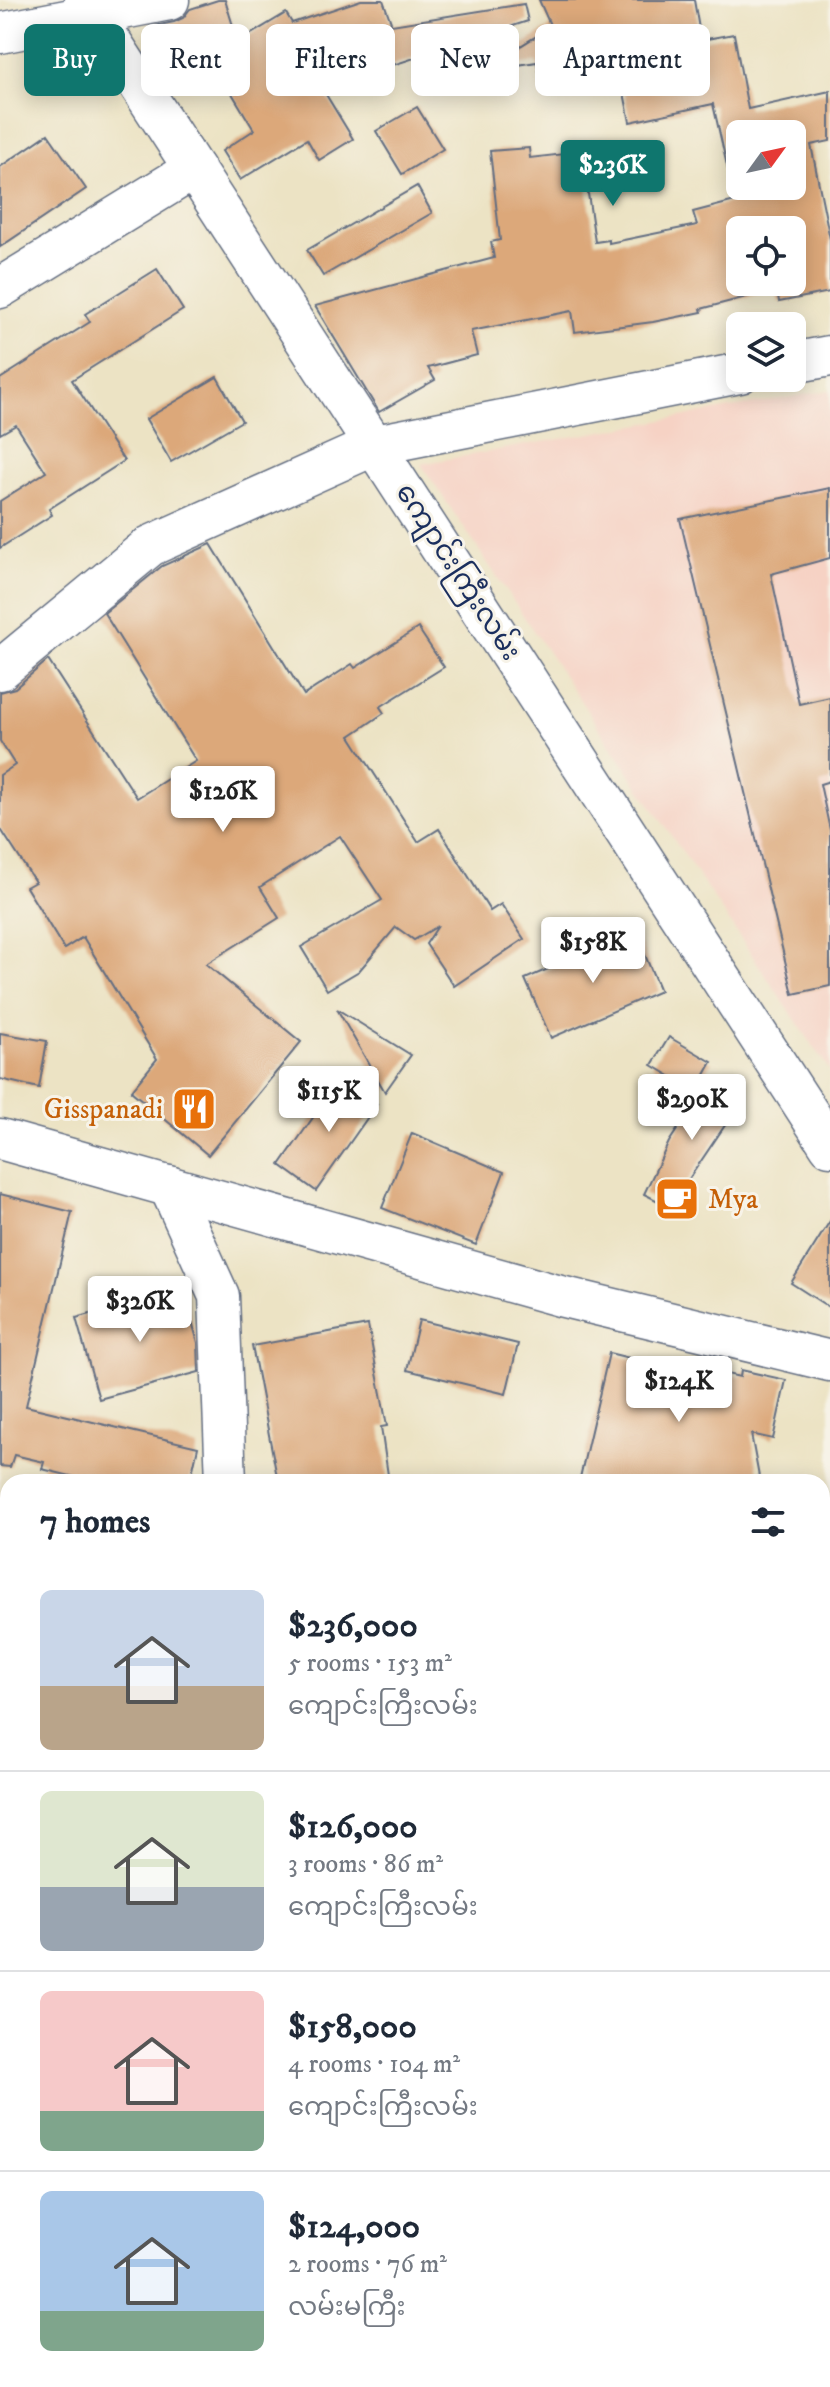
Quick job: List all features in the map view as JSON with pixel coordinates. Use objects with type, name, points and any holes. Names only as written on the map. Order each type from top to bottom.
[{"type":"street","points":[[0,33],[89,8],[169,0]]},
{"type":"street","name":"ကျောင်းကြီးလမ်း","points":[[89,8],[830,1146]]},
{"type":"street","points":[[0,288],[194,169]]},
{"type":"street","points":[[806,360],[830,356]]},
{"type":"street","points":[[0,670],[150,546],[375,445],[726,376]]},
{"type":"street","points":[[0,1139],[560,1296],[830,1361]]},
{"type":"street","points":[[169,1186],[219,1296],[226,1474]]},
{"type":"shaded area","points":[[830,390],[830,1071],[421,464]]},
{"type":"building","points":[[225,0],[232,24],[164,24],[183,18],[190,9]]},
{"type":"building","points":[[361,0],[383,0],[392,24],[268,24],[286,13],[292,23]]},
{"type":"building","points":[[539,0],[694,0],[698,24],[550,24]]},
{"type":"building","points":[[524,4],[528,21],[519,24],[411,24],[411,59],[395,64],[395,25]]},
{"type":"building","points":[[266,25],[266,96],[327,96],[353,139],[319,160],[307,139],[240,180],[222,151],[254,130],[234,96],[250,96],[250,35]]},
{"type":"building","points":[[734,34],[748,109],[830,91],[830,141],[811,145],[830,239],[830,292],[779,302],[778,296],[806,296],[806,216],[726,216],[726,296],[750,296],[701,309],[702,312],[575,332],[572,311],[471,331],[477,355],[428,368],[435,380],[379,412],[315,306],[494,258],[491,242],[500,240],[490,151],[529,148],[530,158],[582,152],[595,242],[609,240],[609,243],[697,225],[693,212],[735,200],[806,200],[806,120],[726,120],[726,161],[713,104],[630,122],[625,96],[710,96],[710,38]]},
{"type":"building","points":[[535,37],[535,62],[519,65],[519,47]]},
{"type":"building","points":[[417,107],[443,149],[402,174],[376,131]]},
{"type":"building","points":[[48,134],[86,189],[0,247],[0,167]]},
{"type":"building","points":[[417,186],[432,213],[323,276],[307,250]]},
{"type":"building","points":[[157,269],[183,310],[72,380],[124,461],[49,509],[52,515],[0,548],[0,501],[46,472],[16,425],[0,434],[0,379],[90,322],[85,314]]},
{"type":"building","points":[[217,377],[242,421],[171,462],[146,419]]},
{"type":"building","points":[[830,488],[830,558],[771,574],[799,704],[830,697],[830,781],[820,784],[830,830],[830,986],[793,994],[680,519]]},
{"type":"building","points":[[211,544],[304,695],[352,664],[355,668],[418,628],[444,667],[380,707],[384,713],[350,736],[418,842],[439,829],[490,911],[501,904],[524,939],[454,986],[426,944],[438,926],[414,940],[396,927],[359,971],[327,990],[301,947],[382,900],[340,836],[260,887],[279,918],[206,964],[301,1042],[208,1155],[131,1091],[157,1059],[83,937],[64,949],[26,887],[35,882],[0,828],[0,775],[15,765],[0,741],[0,692],[15,688],[48,660],[137,798],[196,761],[104,613],[162,566]]},
{"type":"building","points":[[635,931],[660,991],[551,1038],[525,979]]},
{"type":"building","points":[[337,1009],[411,1055],[385,1092]]},
{"type":"building","points":[[0,1033],[47,1041],[39,1088],[0,1079]]},
{"type":"building","points":[[669,1037],[712,1062],[696,1091],[652,1065]]},
{"type":"building","points":[[342,1076],[377,1104],[316,1191],[280,1165]]},
{"type":"building","points":[[711,1079],[742,1100],[670,1207],[644,1194],[669,1142]]},
{"type":"building","points":[[412,1133],[504,1172],[476,1245],[382,1208]]},
{"type":"building","points":[[0,1194],[72,1212],[26,1406],[198,1447],[192,1474],[62,1474],[42,1469],[44,1462],[14,1455],[10,1467],[0,1466]]},
{"type":"building","points":[[830,1221],[830,1308],[791,1283]]},
{"type":"building","points":[[183,1289],[198,1343],[199,1372],[99,1399],[76,1318]]},
{"type":"building","points":[[419,1320],[518,1344],[506,1394],[407,1370]]},
{"type":"building","points":[[368,1325],[387,1426],[381,1427],[388,1474],[276,1474],[252,1346]]},
{"type":"building","points":[[609,1353],[687,1372],[689,1365],[740,1377],[741,1370],[786,1380],[773,1439],[751,1434],[758,1474],[581,1474]]},
{"type":"place","name":"Gisspanadi","points":[[194,1109]]},
{"type":"place","name":"Mya","points":[[677,1199]]}]
